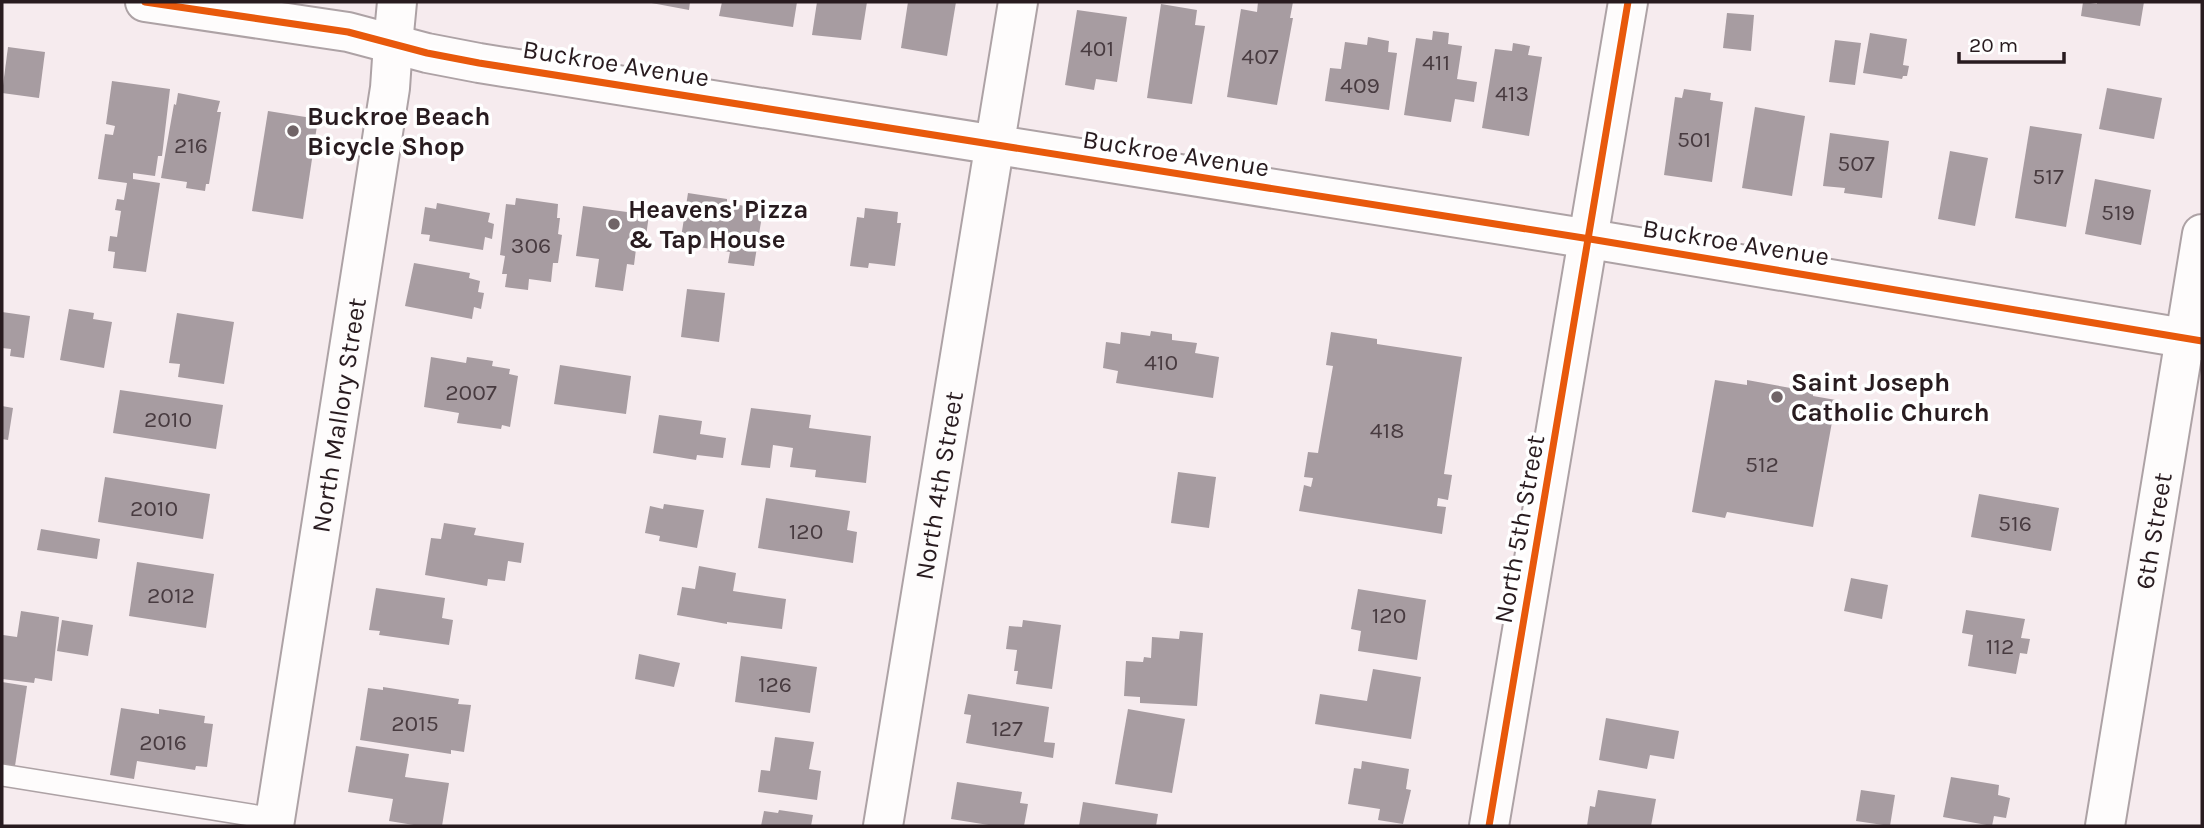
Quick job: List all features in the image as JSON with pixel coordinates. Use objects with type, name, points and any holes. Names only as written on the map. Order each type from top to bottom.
[{"type":"street","name":"Buckroe Avenue","points":[[145,2],[348,32],[479,63],[1590,239],[2194,339]]},
{"type":"street","name":"North Mallory Street","points":[[275,822],[385,116],[397,2]]},
{"type":"street","name":"North 4th Street","points":[[883,826],[1018,2]]},
{"type":"street","name":"North 5th Street","points":[[1489,826],[1629,2]]},
{"type":"street","name":"6th Street","points":[[2105,826],[2194,339],[2202,234]]},
{"type":"lane","points":[[2,775],[275,822]]},
{"type":"building","points":[[646,2],[690,2],[689,10]]},
{"type":"building","points":[[722,2],[797,2],[793,27],[719,16]]},
{"type":"building","points":[[817,2],[867,2],[861,40],[812,35]]},
{"type":"building","points":[[908,2],[956,2],[947,56],[901,48]]},
{"type":"building","points":[[1258,2],[1293,2],[1290,18],[1293,18],[1277,105],[1227,97],[1241,9],[1257,12]]},
{"type":"building","points":[[2083,2],[2144,2],[2140,26],[2081,16]]},
{"type":"building","points":[[1161,4],[1197,10],[1195,25],[1205,26],[1192,104],[1147,98]]},
{"type":"building","points":[[1077,10],[1127,17],[1117,82],[1096,79],[1094,90],[1065,85]]},
{"type":"building","points":[[1727,13],[1754,15],[1751,51],[1723,48]]},
{"type":"building","points":[[1433,31],[1449,33],[1448,44],[1462,46],[1457,79],[1477,82],[1474,102],[1455,99],[1451,122],[1404,115],[1416,38],[1432,40]]},
{"type":"building","points":[[1870,33],[1907,39],[1903,65],[1909,66],[1907,76],[1902,79],[1863,73]]},
{"type":"building","points":[[1368,37],[1389,41],[1388,52],[1397,53],[1389,110],[1325,101],[1330,68],[1341,69],[1345,42],[1367,45]]},
{"type":"building","points":[[1835,40],[1861,43],[1855,85],[1829,82]]},
{"type":"building","points":[[1513,43],[1530,46],[1528,55],[1542,57],[1529,136],[1482,128],[1495,49],[1512,51]]},
{"type":"building","points":[[8,47],[45,52],[39,98],[2,93]]},
{"type":"building","points":[[112,81],[170,89],[162,156],[158,156],[155,176],[133,173],[133,179],[160,183],[146,272],[113,268],[115,252],[108,251],[110,236],[117,237],[121,211],[115,210],[117,199],[124,200],[127,183],[98,179],[105,134],[113,135],[115,126],[106,124]]},
{"type":"building","points":[[2107,88],[2162,98],[2154,139],[2099,129]]},
{"type":"building","points":[[1684,89],[1711,93],[1710,100],[1723,102],[1712,182],[1664,175],[1675,97],[1682,98]]},
{"type":"building","points":[[178,93],[220,101],[217,112],[221,112],[209,184],[206,184],[205,191],[186,188],[187,182],[161,178]]},
{"type":"building","points":[[1755,107],[1805,116],[1792,196],[1742,188]]},
{"type":"building","points":[[268,111],[318,119],[303,219],[252,211]]},
{"type":"building","points":[[2030,126],[2082,134],[2066,227],[2015,218]]},
{"type":"building","points":[[1830,133],[1889,141],[1882,198],[1844,193],[1845,188],[1823,186]]},
{"type":"building","points":[[1950,151],[1988,158],[1975,226],[1938,219]]},
{"type":"building","points":[[2095,179],[2151,190],[2141,245],[2085,234]]},
{"type":"building","points":[[688,193],[727,199],[727,203],[763,209],[754,266],[728,263],[730,252],[680,244]]},
{"type":"building","points":[[516,198],[558,204],[557,218],[560,218],[558,234],[562,235],[558,263],[553,263],[551,282],[529,279],[528,290],[505,287],[507,274],[502,274],[505,256],[500,255],[506,204],[515,205]]},
{"type":"building","points":[[437,203],[490,213],[488,222],[494,224],[492,239],[485,237],[483,250],[429,241],[430,235],[421,234],[425,207],[436,209]]},
{"type":"building","points":[[583,206],[649,215],[644,250],[636,249],[634,265],[627,264],[623,291],[595,287],[599,259],[576,256]]},
{"type":"building","points":[[865,208],[898,212],[897,223],[901,223],[895,266],[869,263],[868,268],[850,266],[857,217],[864,218]]},
{"type":"building","points":[[414,263],[470,273],[469,278],[480,281],[478,292],[484,293],[481,309],[474,307],[472,319],[405,306]]},
{"type":"building","points":[[687,289],[725,293],[719,342],[681,337]]},
{"type":"building","points":[[69,309],[94,313],[93,319],[112,322],[104,368],[60,360]]},
{"type":"building","points":[[2,312],[30,316],[24,358],[10,356],[11,349],[2,348]]},
{"type":"building","points":[[177,313],[234,322],[224,384],[178,377],[180,364],[169,363]]},
{"type":"building","points":[[1151,331],[1172,334],[1172,340],[1197,343],[1195,353],[1219,357],[1213,398],[1116,383],[1118,371],[1103,368],[1106,342],[1120,344],[1121,332],[1150,336]]},
{"type":"building","points":[[1331,332],[1377,339],[1377,344],[1462,357],[1444,474],[1452,475],[1448,500],[1438,498],[1437,506],[1446,507],[1442,534],[1299,511],[1304,485],[1311,487],[1313,478],[1304,477],[1308,452],[1318,453],[1333,366],[1326,365]]},
{"type":"building","points":[[431,357],[466,363],[467,357],[493,361],[492,366],[510,369],[509,374],[518,376],[510,427],[502,425],[501,429],[457,423],[459,413],[424,407]]},
{"type":"building","points":[[560,365],[631,376],[626,414],[554,404]]},
{"type":"building","points":[[1715,380],[1747,385],[1747,380],[1813,392],[1813,396],[1836,400],[1813,527],[1727,512],[1725,518],[1692,512]]},
{"type":"building","points":[[120,390],[223,405],[216,449],[113,433]]},
{"type":"building","points":[[2,406],[13,408],[8,440],[2,439]]},
{"type":"building","points":[[751,408],[811,415],[809,428],[871,436],[866,483],[815,477],[816,470],[790,467],[793,448],[773,445],[770,468],[741,465]]},
{"type":"building","points":[[659,415],[702,421],[700,434],[726,438],[723,458],[697,455],[696,460],[653,453]]},
{"type":"building","points":[[1178,472],[1216,477],[1209,528],[1171,523]]},
{"type":"building","points":[[105,477],[210,494],[203,539],[98,522]]},
{"type":"building","points":[[1979,494],[2059,508],[2051,551],[1971,537]]},
{"type":"building","points":[[766,498],[850,511],[847,530],[857,532],[853,563],[758,548]]},
{"type":"building","points":[[664,504],[704,510],[697,548],[659,541],[660,536],[645,533],[650,506],[663,509]]},
{"type":"building","points":[[444,523],[476,528],[474,535],[524,543],[521,563],[508,561],[505,581],[488,579],[487,586],[425,575],[431,538],[441,539]]},
{"type":"building","points":[[41,529],[100,539],[97,559],[37,550]]},
{"type":"building","points":[[137,562],[214,574],[206,628],[129,616]]},
{"type":"building","points":[[699,566],[736,573],[733,591],[786,599],[782,629],[727,624],[677,615],[682,587],[695,589]]},
{"type":"building","points":[[1851,578],[1888,585],[1882,619],[1844,611]]},
{"type":"building","points":[[376,588],[445,598],[442,618],[453,620],[449,645],[379,635],[380,631],[369,630]]},
{"type":"building","points":[[1358,589],[1426,600],[1417,660],[1358,651],[1361,631],[1351,629]]},
{"type":"building","points":[[1966,610],[2025,619],[2021,638],[2030,639],[2027,654],[2020,653],[2016,674],[1968,666],[1973,635],[1962,633]]},
{"type":"building","points":[[21,611],[59,617],[52,681],[35,678],[34,683],[2,679],[3,635],[17,637]]},
{"type":"building","points":[[62,620],[93,625],[88,656],[57,651]]},
{"type":"building","points":[[1023,620],[1061,625],[1052,689],[1016,684],[1018,671],[1014,671],[1017,650],[1006,649],[1009,626],[1022,627]]},
{"type":"building","points":[[1180,631],[1203,633],[1197,706],[1140,703],[1140,697],[1124,696],[1126,661],[1143,662],[1144,657],[1151,658],[1152,637],[1179,639]]},
{"type":"building","points":[[639,654],[680,663],[674,687],[635,679]]},
{"type":"building","points":[[741,656],[817,667],[810,713],[735,702]]},
{"type":"building","points":[[1373,669],[1421,677],[1411,739],[1315,724],[1320,694],[1367,701]]},
{"type":"building","points":[[2,682],[27,686],[15,766],[2,764]]},
{"type":"building","points":[[383,687],[459,699],[458,704],[471,705],[464,752],[451,750],[451,754],[360,740],[368,688],[383,690]]},
{"type":"building","points":[[968,694],[1049,707],[1044,742],[1055,743],[1053,758],[966,743],[971,715],[964,714]]},
{"type":"building","points":[[121,708],[159,714],[159,709],[205,716],[204,723],[213,724],[207,767],[196,766],[195,770],[137,761],[134,779],[110,775]]},
{"type":"building","points":[[1128,709],[1185,719],[1172,793],[1115,784]]},
{"type":"building","points":[[1606,718],[1679,731],[1674,759],[1650,755],[1647,769],[1599,760]]},
{"type":"building","points":[[775,737],[814,742],[809,769],[821,771],[817,800],[758,792],[761,770],[770,771]]},
{"type":"building","points":[[356,746],[409,754],[405,777],[449,783],[442,826],[389,821],[393,799],[348,792]]},
{"type":"building","points":[[1362,761],[1409,769],[1406,789],[1411,790],[1403,824],[1378,820],[1380,809],[1348,804],[1354,768],[1361,769]]},
{"type":"building","points":[[1951,777],[1999,785],[1998,795],[2010,798],[2006,818],[1994,816],[1992,826],[1943,817]]},
{"type":"building","points":[[957,782],[1022,792],[1020,803],[1028,804],[1024,826],[995,826],[951,819]]},
{"type":"building","points":[[1598,790],[1656,799],[1651,826],[1587,826],[1590,806],[1595,807]]},
{"type":"building","points":[[1861,790],[1895,795],[1890,826],[1856,821]]},
{"type":"building","points":[[1083,802],[1158,814],[1156,826],[1079,826]]},
{"type":"building","points":[[779,810],[813,815],[811,826],[761,826],[764,811],[778,813]]},
{"type":"cycle path","points":[[145,2],[348,32],[427,53],[479,63],[1590,239],[2202,341]]},
{"type":"cycle path","points":[[1489,826],[1628,2]]},
{"type":"place","name":"Buckroe Beach Bicycle Shop","points":[[293,131]]},
{"type":"place","name":"Heavens' Pizza & Tap House","points":[[614,224]]},
{"type":"place","name":"Saint Joseph Catholic Church","points":[[1777,397]]}]
